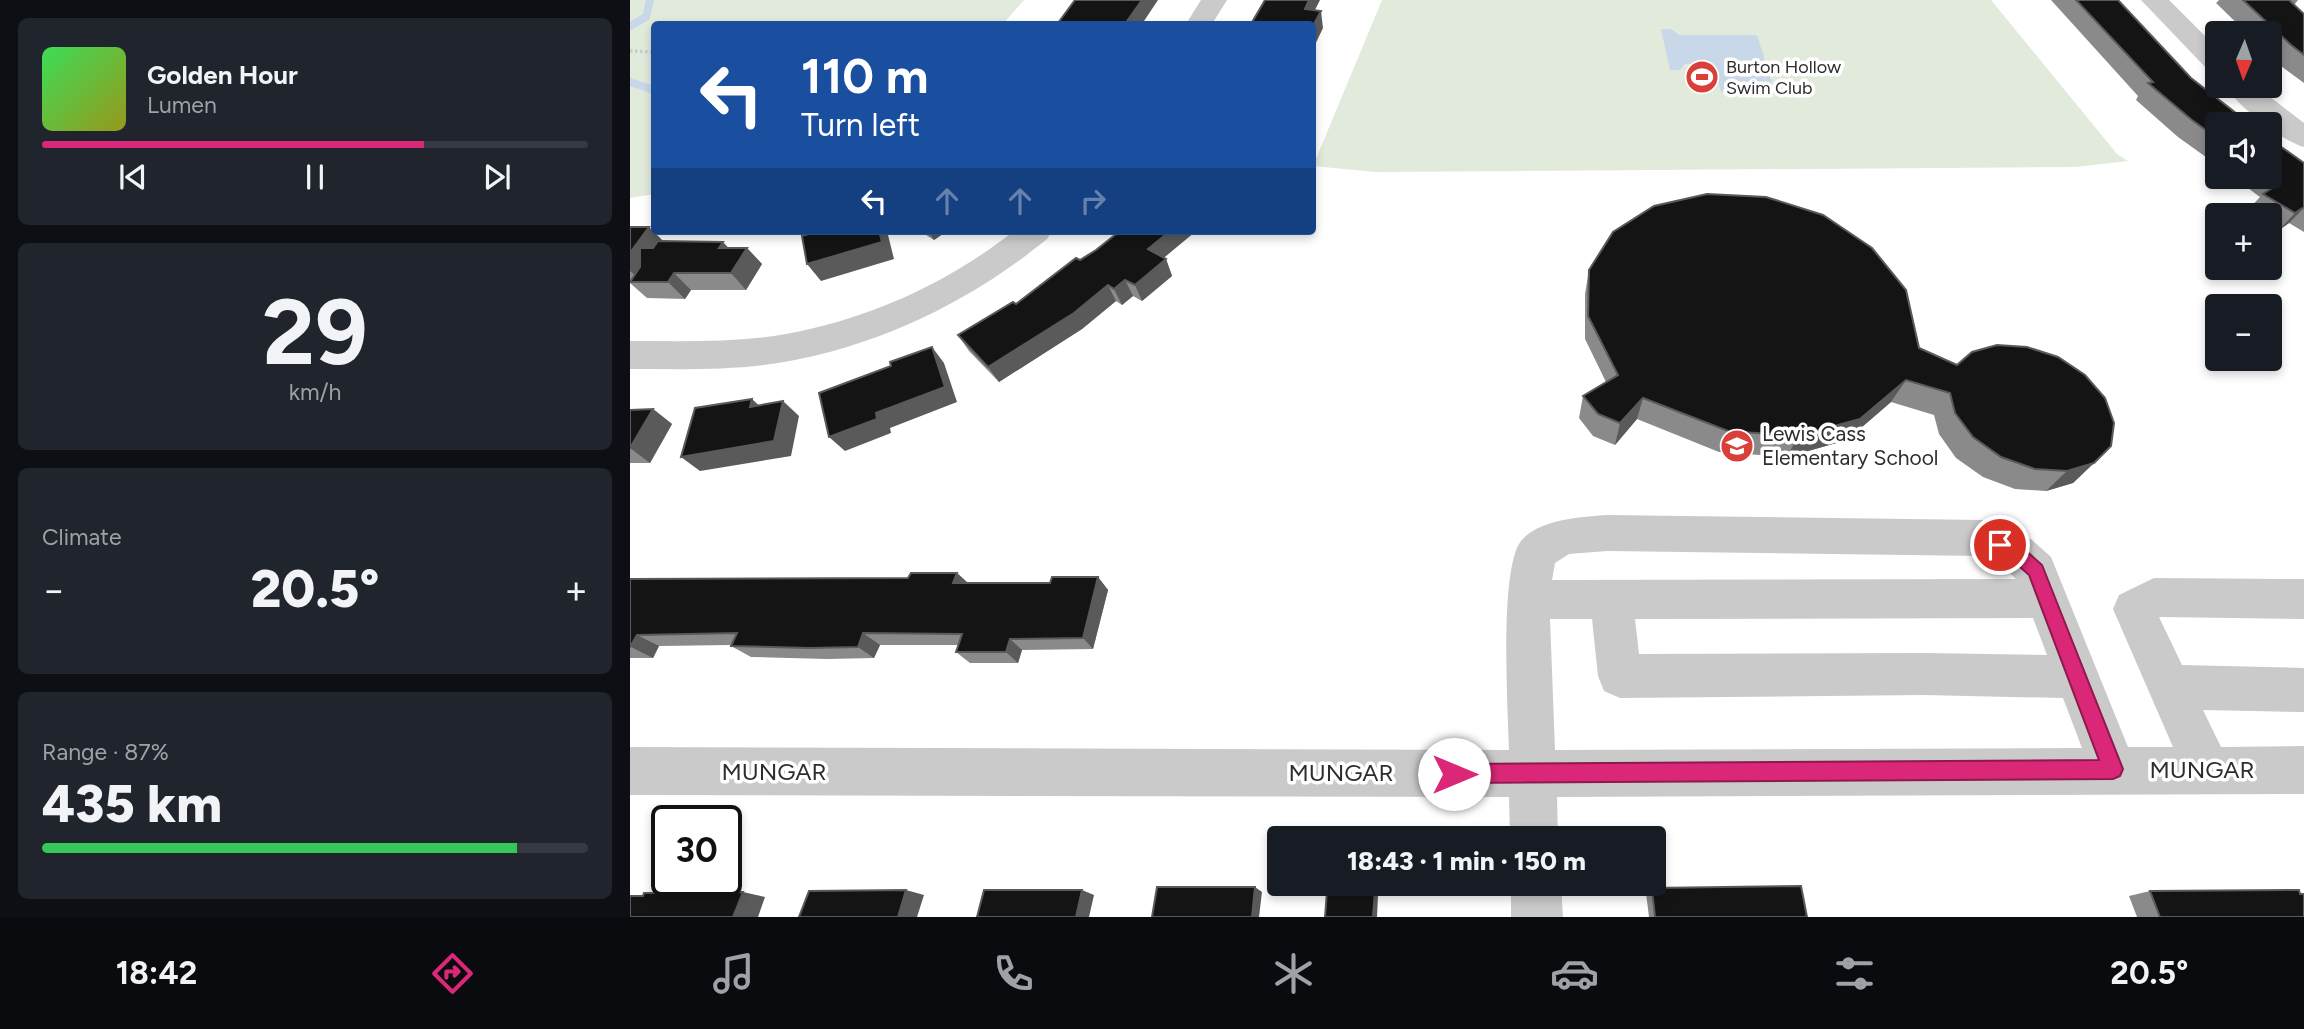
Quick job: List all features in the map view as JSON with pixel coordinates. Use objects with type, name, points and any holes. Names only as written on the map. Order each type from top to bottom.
[{"type":"street","points":[[1201,21],[1214,0]]},
{"type":"street","points":[[2154,0],[2205,51]]},
{"type":"street","points":[[2252,98],[2304,137]]},
{"type":"street","points":[[630,355],[738,353],[786,348],[834,337],[929,300],[975,276],[1031,235]]},
{"type":"street","points":[[1533,826],[1528,599],[1536,553],[1562,537],[1607,533],[1984,538],[2016,552],[2036,570],[2113,769]]},
{"type":"street","points":[[1528,599],[2046,597]]},
{"type":"street","points":[[2207,770],[2134,610],[2154,597],[2304,599]]},
{"type":"street","points":[[1611,600],[1619,677],[1923,674],[2077,677]]},
{"type":"street","points":[[2169,687],[2304,690]]},
{"type":"street","name":"MUNGAR","points":[[630,771],[1531,774],[2304,770]]},
{"type":"street","points":[[1536,896],[1537,917]]},
{"type":"path","points":[[630,51],[651,52]]},
{"type":"green space","points":[[630,0],[1024,0],[1006,21],[651,21],[651,194],[630,198]]},
{"type":"green space","name":"Burton Hollow Swim Club","points":[[1382,0],[1991,0],[2117,154],[2128,161],[2076,167],[1375,172],[1316,166],[1316,159]]},
{"type":"water","points":[[1661,29],[1671,29],[1679,35],[1757,35],[1775,92],[1721,92],[1714,64],[1685,64],[1680,70],[1670,70]]},
{"type":"building","points":[[1075,0],[1142,0],[1127,21],[1059,21]]},
{"type":"building","points":[[1265,0],[1309,0],[1305,9],[1321,11],[1316,21],[1253,21]]},
{"type":"building","points":[[2076,0],[2118,0],[2191,78],[2205,89],[2205,98],[2217,98],[2235,112],[2205,112],[2205,129],[2148,83],[2153,82]]},
{"type":"building","points":[[2243,0],[2289,0],[2304,14],[2304,55],[2282,37],[2282,21],[2265,21]]},
{"type":"building","points":[[2282,147],[2304,163],[2304,207],[2295,213],[2263,194],[2271,189],[2282,189]]},
{"type":"building","points":[[1707,194],[1766,197],[1823,215],[1872,248],[1906,290],[1919,348],[1957,365],[1972,352],[1997,345],[2027,347],[2058,357],[2085,375],[2105,398],[2114,423],[2111,446],[2094,463],[2067,471],[2035,469],[2001,457],[1973,437],[1955,413],[1950,393],[1906,380],[1860,419],[1798,436],[1728,431],[1643,398],[1620,423],[1598,414],[1583,396],[1618,375],[1588,316],[1589,270],[1613,232],[1654,206]]},
{"type":"building","points":[[630,227],[649,227],[630,253]]},
{"type":"building","points":[[880,235],[882,242],[807,264],[802,236]]},
{"type":"building","points":[[1115,235],[1165,235],[1148,249],[1166,259],[1135,285],[1125,280],[1114,289],[1108,285],[1074,313],[988,367],[958,335],[1013,302],[1016,304],[1076,258],[1080,260]]},
{"type":"building","points":[[658,241],[723,242],[719,248],[747,248],[731,273],[674,273],[668,282],[630,282],[640,267],[640,248],[653,248]]},
{"type":"building","points":[[932,347],[945,387],[876,413],[877,419],[829,437],[819,393],[891,366],[890,362]]},
{"type":"building","points":[[752,399],[750,407],[783,401],[774,441],[681,457],[695,408]]},
{"type":"building","points":[[653,409],[630,448],[630,410]]},
{"type":"building","points":[[911,573],[957,573],[953,583],[1050,583],[1052,577],[1098,577],[1083,638],[1010,639],[1006,652],[956,652],[962,634],[863,633],[858,647],[809,648],[731,646],[737,633],[637,635],[630,647],[630,579],[908,578]]},
{"type":"building","points":[[1801,886],[1807,917],[1655,917],[1653,896],[1666,896],[1666,888]]},
{"type":"building","points":[[1157,887],[1255,887],[1252,917],[1152,917]]},
{"type":"building","points":[[906,890],[898,917],[799,917],[809,891]]},
{"type":"building","points":[[984,890],[1082,890],[1076,917],[977,917]]},
{"type":"building","points":[[2299,890],[2300,894],[2304,894],[2304,917],[2160,917],[2150,891]]},
{"type":"building","points":[[644,893],[651,893],[651,896],[741,896],[733,917],[630,917],[630,896],[643,896]]},
{"type":"building","points":[[1327,896],[1375,896],[1373,917],[1325,917]]},
{"type":"waterway","points":[[630,26],[646,17],[650,0]]},
{"type":"waterway","points":[[630,82],[651,89]]},
{"type":"place","name":"Burton Hollow Swim Club","points":[[1702,77]]},
{"type":"place","name":"Lewis Cass Elementary School","points":[[1737,446]]},
{"type":"route","points":[[1454,774],[2113,769],[2036,570],[2016,552],[2000,545]]}]
